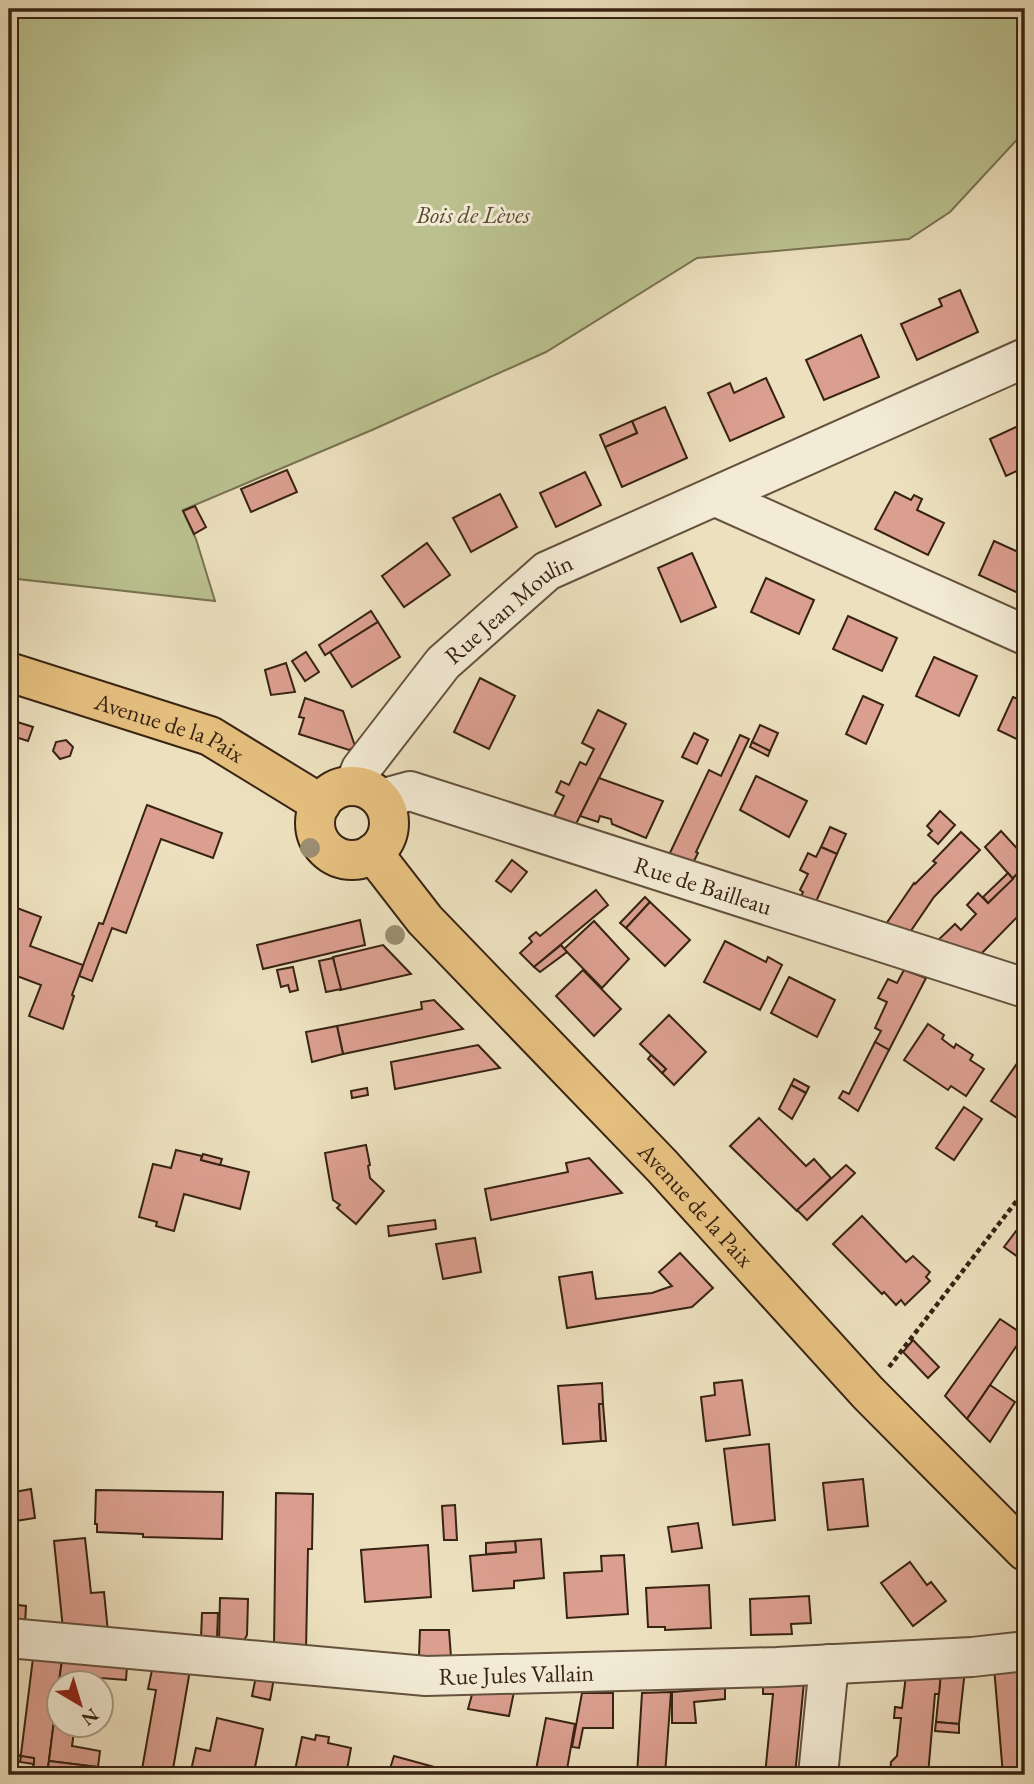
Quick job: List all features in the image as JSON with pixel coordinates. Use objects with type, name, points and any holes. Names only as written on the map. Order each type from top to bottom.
[{"type":"main road","name":"Avenue de la Paix","points":[[9,672],[210,736],[352,796]]},
{"type":"main road","points":[[352,796],[387,810],[387,834],[382,845],[373,853],[351,860],[339,858],[329,852],[316,832],[315,820],[352,796]]},
{"type":"main road","name":"Avenue de la Paix","points":[[373,853],[425,920],[662,1166],[868,1394],[1025,1551]]},
{"type":"street","name":"Rue Jean Moulin","points":[[352,796],[361,769],[443,663],[547,571],[1025,358]]},
{"type":"street","points":[[716,497],[1025,635]]},
{"type":"street","name":"Rue de Bailleau","points":[[352,796],[410,791],[1025,988]]},
{"type":"street","name":"Rue Jules Vallain","points":[[9,1638],[426,1676],[829,1664],[972,1657],[1025,1651]]},
{"type":"street","points":[[818,1775],[829,1664]]},
{"type":"path","points":[[868,1394],[1025,1190]]},
{"type":"green space","name":"Bois de Lèves","points":[[9,9],[1025,9],[1025,131],[950,212],[909,239],[697,258],[546,352],[183,510],[196,539],[215,601],[9,578]]},
{"type":"building","points":[[960,290],[978,332],[917,360],[901,324],[942,306],[939,299]]},
{"type":"building","points":[[861,335],[879,377],[824,400],[806,360]]},
{"type":"building","points":[[766,378],[784,417],[730,441],[708,393],[730,383],[734,393]]},
{"type":"building","points":[[665,407],[687,458],[622,487],[605,447],[637,433],[632,421]]},
{"type":"building","points":[[632,421],[637,433],[605,447],[600,435]]},
{"type":"building","points":[[1025,423],[1025,467],[1006,476],[990,439]]},
{"type":"building","points":[[287,470],[297,492],[251,512],[241,489]]},
{"type":"building","points":[[585,472],[601,505],[556,527],[540,493]]},
{"type":"building","points":[[895,492],[911,500],[914,495],[922,499],[917,510],[944,523],[928,555],[875,529]]},
{"type":"building","points":[[500,494],[517,527],[471,552],[453,518]]},
{"type":"building","points":[[195,506],[206,527],[194,534],[183,511]]},
{"type":"building","points":[[994,541],[1025,555],[1025,596],[979,575]]},
{"type":"building","points":[[427,543],[450,575],[404,607],[382,576]]},
{"type":"building","points":[[692,553],[716,607],[681,622],[658,568]]},
{"type":"building","points":[[766,578],[814,600],[799,634],[751,612]]},
{"type":"building","points":[[371,611],[378,622],[325,655],[319,645]]},
{"type":"building","points":[[848,616],[897,638],[882,671],[833,649]]},
{"type":"building","points":[[378,622],[400,657],[352,687],[330,652]]},
{"type":"building","points":[[306,652],[319,672],[305,681],[292,661]]},
{"type":"building","points":[[934,657],[977,676],[959,716],[916,696]]},
{"type":"building","points":[[286,663],[295,692],[271,695],[265,670]]},
{"type":"building","points":[[480,678],[515,696],[489,749],[454,732]]},
{"type":"building","points":[[863,696],[883,705],[866,744],[846,734]]},
{"type":"building","points":[[1013,697],[1025,702],[1025,743],[998,730]]},
{"type":"building","points":[[305,698],[343,711],[355,746],[349,750],[299,734],[304,718],[299,717]]},
{"type":"building","points":[[598,710],[626,724],[576,824],[554,816],[564,796],[556,792],[561,781],[569,785],[580,762],[586,765],[594,749],[582,743]]},
{"type":"building","points":[[11,720],[33,727],[28,741],[9,735]]},
{"type":"building","points":[[760,725],[778,733],[770,751],[752,742]]},
{"type":"building","points":[[694,733],[708,740],[697,764],[682,757]]},
{"type":"building","points":[[740,735],[749,739],[693,863],[669,855],[709,770],[721,776]]},
{"type":"building","points":[[66,740],[73,747],[70,756],[60,759],[53,751],[56,742]]},
{"type":"building","points":[[752,742],[770,751],[768,756],[750,747]]},
{"type":"building","points":[[756,776],[807,801],[789,837],[740,810]]},
{"type":"building","points":[[599,778],[663,801],[646,838],[612,824],[611,819],[600,816],[598,822],[580,816]]},
{"type":"building","points":[[147,805],[222,833],[213,858],[161,839],[126,933],[112,928],[92,981],[79,976],[99,923],[103,924]]},
{"type":"building","points":[[940,811],[955,825],[938,844],[928,835],[932,831],[927,826]]},
{"type":"building","points":[[830,827],[846,834],[837,854],[821,847]]},
{"type":"building","points":[[1001,831],[1025,857],[1025,866],[1013,879],[985,847]]},
{"type":"building","points":[[961,832],[980,850],[934,897],[908,935],[884,927],[914,883],[936,863],[933,861]]},
{"type":"building","points":[[821,847],[837,854],[815,904],[800,899],[803,892],[800,890],[808,874],[800,870],[808,853],[816,857]]},
{"type":"building","points":[[512,860],[527,872],[511,892],[496,881]]},
{"type":"building","points":[[1025,866],[1025,909],[976,959],[934,944],[955,924],[961,930],[976,914],[967,905],[978,893],[988,903]]},
{"type":"building","points":[[1008,873],[1013,879],[988,903],[983,897]]},
{"type":"building","points":[[596,890],[608,905],[534,967],[520,953],[532,942],[529,938],[536,932],[540,936]]},
{"type":"building","points":[[645,897],[650,902],[626,928],[620,923]]},
{"type":"building","points":[[650,902],[690,940],[665,966],[626,928]]},
{"type":"building","points":[[9,905],[41,917],[30,946],[83,965],[63,1029],[29,1016],[41,985],[9,973]]},
{"type":"building","points":[[360,920],[365,945],[263,969],[257,945]]},
{"type":"building","points":[[594,921],[629,959],[602,988],[564,949]]},
{"type":"building","points":[[725,941],[766,962],[768,957],[782,965],[760,1010],[704,982]]},
{"type":"building","points":[[383,945],[411,974],[340,990],[333,957]]},
{"type":"building","points":[[561,945],[567,952],[540,972],[534,967]]},
{"type":"building","points":[[333,958],[341,989],[326,992],[319,961]]},
{"type":"building","points":[[293,967],[298,990],[290,992],[288,985],[281,987],[277,970]]},
{"type":"building","points":[[583,970],[621,1009],[594,1036],[556,996]]},
{"type":"building","points":[[904,970],[926,978],[889,1050],[875,1042],[881,1031],[875,1028],[887,1002],[878,998],[888,979],[897,983]]},
{"type":"building","points":[[789,977],[835,1000],[817,1037],[771,1013]]},
{"type":"building","points":[[434,1000],[463,1029],[343,1054],[337,1026],[422,1009],[421,1002]]},
{"type":"building","points":[[669,1015],[706,1052],[674,1085],[662,1073],[666,1069],[640,1044]]},
{"type":"building","points":[[928,1024],[944,1035],[942,1039],[954,1048],[956,1044],[973,1055],[970,1060],[984,1069],[966,1096],[951,1086],[948,1090],[904,1060]]},
{"type":"building","points":[[337,1026],[343,1054],[312,1062],[306,1032]]},
{"type":"building","points":[[875,1042],[889,1050],[858,1111],[839,1098],[843,1091],[849,1094]]},
{"type":"building","points":[[478,1045],[500,1068],[395,1089],[391,1062]]},
{"type":"building","points":[[1025,1052],[1025,1123],[991,1101]]},
{"type":"building","points":[[651,1055],[666,1069],[662,1073],[648,1059]]},
{"type":"building","points":[[794,1079],[809,1087],[806,1093],[791,1085]]},
{"type":"building","points":[[791,1085],[806,1093],[792,1119],[779,1109]]},
{"type":"building","points":[[367,1088],[368,1095],[352,1098],[351,1091]]},
{"type":"building","points":[[964,1107],[982,1119],[954,1160],[936,1148]]},
{"type":"building","points":[[759,1118],[806,1166],[814,1159],[831,1178],[797,1211],[730,1146]]},
{"type":"building","points":[[366,1145],[370,1178],[384,1191],[356,1224],[337,1208],[340,1205],[333,1200],[325,1153]]},
{"type":"building","points":[[176,1150],[202,1156],[201,1160],[249,1172],[240,1209],[184,1194],[174,1231],[139,1217],[153,1164],[171,1168]]},
{"type":"building","points":[[203,1154],[222,1159],[220,1165],[201,1160]]},
{"type":"building","points":[[589,1158],[622,1193],[491,1220],[485,1189],[568,1172],[566,1163]]},
{"type":"building","points":[[846,1165],[855,1173],[807,1220],[797,1210]]},
{"type":"building","points":[[862,1216],[906,1262],[913,1256],[930,1272],[926,1277],[930,1281],[905,1305],[901,1300],[896,1305],[884,1292],[882,1294],[833,1244]]},
{"type":"building","points":[[435,1220],[436,1229],[389,1236],[388,1226]]},
{"type":"building","points":[[1022,1223],[1025,1225],[1025,1262],[1004,1247]]},
{"type":"building","points":[[475,1238],[481,1272],[443,1279],[436,1244]]},
{"type":"building","points":[[680,1253],[713,1288],[692,1307],[567,1328],[559,1277],[592,1272],[596,1299],[652,1293],[672,1286],[659,1272]]},
{"type":"building","points":[[1000,1319],[1024,1335],[967,1419],[945,1396]]},
{"type":"building","points":[[913,1340],[939,1367],[928,1378],[903,1352]]},
{"type":"building","points":[[742,1380],[750,1435],[706,1441],[701,1397],[715,1395],[714,1383]]},
{"type":"building","points":[[602,1383],[603,1404],[599,1404],[601,1441],[563,1444],[558,1386]]},
{"type":"building","points":[[990,1385],[1015,1402],[990,1442],[967,1419]]},
{"type":"building","points":[[599,1404],[603,1404],[606,1441],[601,1441]]},
{"type":"building","points":[[769,1444],[775,1520],[733,1525],[724,1449]]},
{"type":"building","points":[[863,1479],[868,1526],[828,1530],[823,1483]]},
{"type":"building","points":[[31,1489],[35,1518],[9,1522],[9,1493]]},
{"type":"building","points":[[96,1490],[223,1492],[222,1539],[143,1537],[143,1534],[97,1532]]},
{"type":"building","points":[[276,1493],[313,1494],[312,1549],[308,1549],[306,1651],[274,1647]]},
{"type":"building","points":[[455,1505],[457,1540],[444,1540],[442,1506]]},
{"type":"building","points":[[698,1523],[702,1548],[672,1552],[668,1527]]},
{"type":"building","points":[[85,1538],[91,1593],[104,1592],[108,1632],[63,1629],[54,1541]]},
{"type":"building","points":[[541,1539],[544,1578],[514,1581],[514,1588],[473,1591],[470,1556],[516,1552],[515,1541]]},
{"type":"building","points":[[515,1541],[516,1552],[486,1554],[486,1543]]},
{"type":"building","points":[[428,1545],[431,1597],[365,1602],[361,1550]]},
{"type":"building","points":[[624,1555],[628,1614],[567,1618],[564,1573],[602,1571],[601,1556]]},
{"type":"building","points":[[910,1562],[927,1585],[931,1582],[946,1601],[913,1626],[881,1583]]},
{"type":"building","points":[[709,1585],[711,1628],[665,1630],[665,1627],[648,1627],[646,1588]]},
{"type":"building","points":[[809,1596],[811,1623],[791,1624],[792,1634],[751,1635],[750,1599]]},
{"type":"building","points":[[220,1598],[248,1599],[247,1635],[242,1644],[219,1642]]},
{"type":"building","points":[[9,1604],[26,1606],[25,1624],[9,1623]]},
{"type":"building","points":[[202,1613],[218,1613],[217,1638],[201,1638]]},
{"type":"building","points":[[420,1630],[449,1630],[451,1657],[419,1656]]},
{"type":"building","points":[[33,1658],[62,1660],[61,1668],[46,1668],[46,1738],[52,1738],[47,1775],[32,1775],[34,1758],[19,1756]]},
{"type":"building","points":[[62,1660],[127,1666],[126,1680],[116,1679],[116,1668],[61,1668]]},
{"type":"building","points":[[1025,1665],[1025,1773],[1003,1775],[994,1667]]},
{"type":"building","points":[[152,1670],[190,1670],[172,1775],[141,1775],[156,1690],[148,1689]]},
{"type":"building","points":[[965,1670],[959,1724],[936,1722],[941,1672]]},
{"type":"building","points":[[941,1672],[939,1694],[935,1694],[928,1775],[890,1775],[891,1762],[897,1756],[901,1718],[894,1718],[895,1707],[902,1708],[906,1675]]},
{"type":"building","points":[[256,1676],[274,1678],[270,1700],[252,1696]]},
{"type":"building","points":[[804,1682],[795,1775],[765,1775],[773,1694],[763,1694],[763,1685]]},
{"type":"building","points":[[725,1688],[725,1699],[694,1702],[696,1723],[672,1723],[672,1692]]},
{"type":"building","points":[[473,1691],[514,1692],[509,1716],[468,1709]]},
{"type":"building","points":[[671,1692],[665,1775],[637,1775],[642,1693]]},
{"type":"building","points":[[582,1693],[613,1693],[613,1728],[583,1728],[579,1748],[572,1747]]},
{"type":"building","points":[[217,1718],[263,1729],[254,1772],[235,1768],[229,1775],[190,1775],[196,1748],[210,1751]]},
{"type":"building","points":[[546,1718],[575,1724],[566,1775],[535,1775]]},
{"type":"building","points":[[936,1722],[959,1724],[959,1733],[935,1731]]},
{"type":"building","points":[[316,1735],[329,1737],[328,1743],[351,1748],[346,1775],[294,1775],[302,1737],[315,1740]]},
{"type":"building","points":[[52,1738],[73,1738],[72,1746],[100,1751],[98,1767],[49,1761]]},
{"type":"building","points":[[21,1756],[34,1758],[34,1764],[20,1762]]},
{"type":"building","points":[[394,1756],[438,1768],[436,1775],[388,1775]]},
{"type":"building","points":[[49,1761],[98,1767],[96,1775],[47,1773]]},
{"type":"building","points":[[832,1771],[881,1775],[831,1775]]}]
